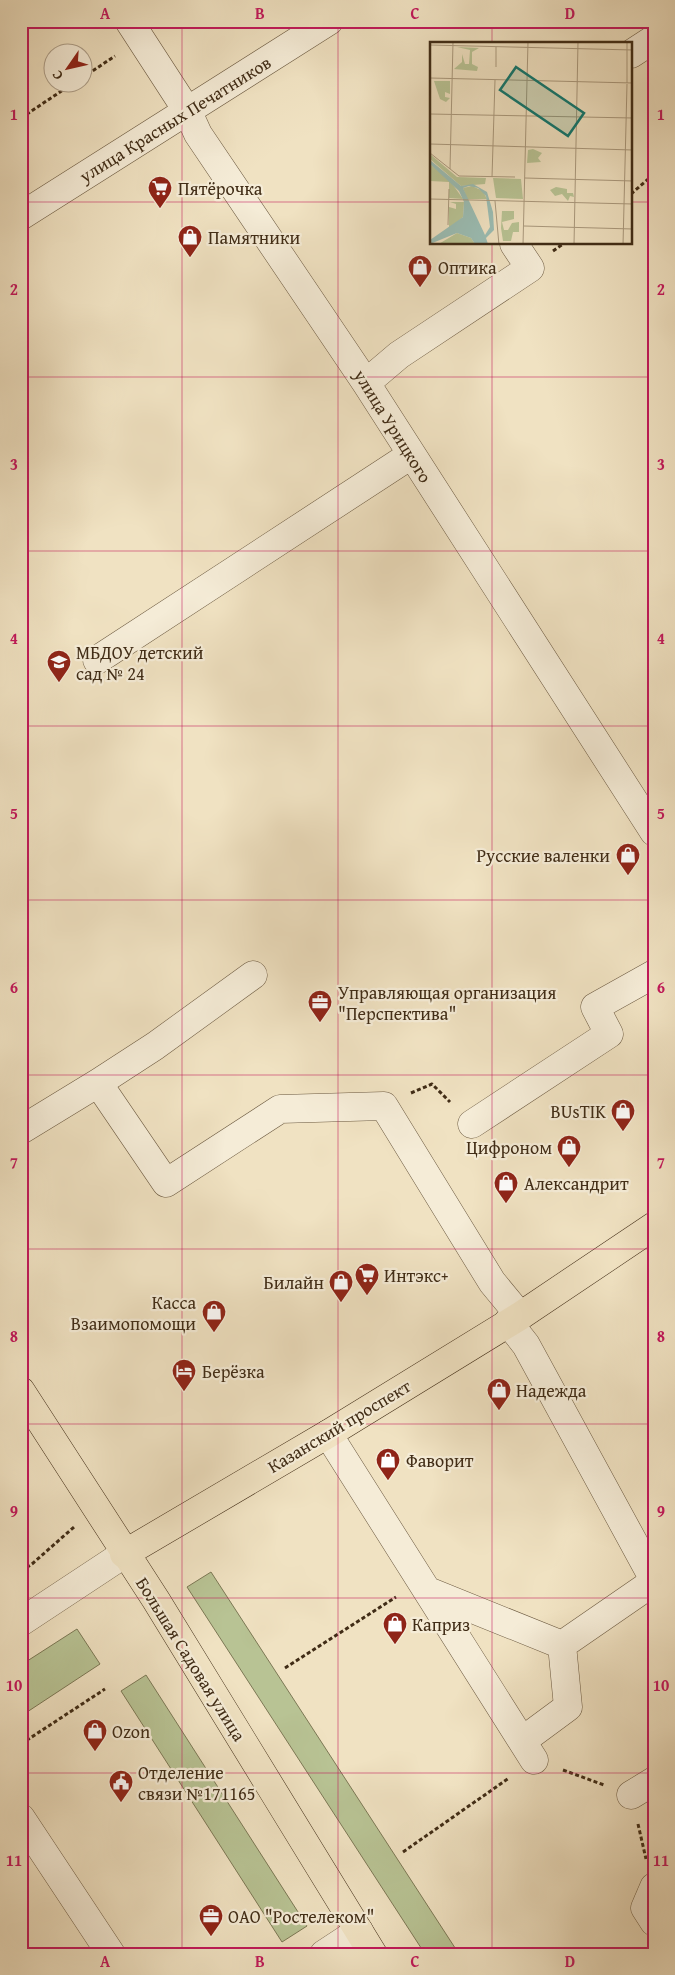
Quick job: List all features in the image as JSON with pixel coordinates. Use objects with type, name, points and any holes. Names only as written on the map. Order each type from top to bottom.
[{"type":"main road","name":"Казанский проспект","points":[[124,1554],[328,1434],[514,1319],[654,1226]]},
{"type":"main road","name":"Большая Садовая улица","points":[[21,1391],[124,1554],[156,1600],[366,1943]]},
{"type":"street","name":"улица Красных Печатников","points":[[21,216],[329,21]]},
{"type":"street","name":"улица Урицкого","points":[[136,30],[188,112],[198,134],[366,383],[411,456],[654,832]]},
{"type":"street","points":[[632,53],[654,39]]},
{"type":"street","points":[[366,383],[399,355],[530,268],[515,245]]},
{"type":"street","points":[[97,660],[411,456]]},
{"type":"street","points":[[472,1124],[609,1034],[595,1007],[654,974]]},
{"type":"street","points":[[21,1130],[155,1046],[253,975]]},
{"type":"street","points":[[98,1083],[166,1183],[280,1109],[384,1106],[514,1319],[526,1345],[653,1577],[649,1585],[562,1645]]},
{"type":"street","points":[[328,1434],[528,1750],[568,1707],[562,1645]]},
{"type":"street","name":"Казанский проспект","points":[[21,1622],[124,1554]]},
{"type":"street","points":[[424,1586],[562,1645]]},
{"type":"street","points":[[23,1825],[111,1954]]},
{"type":"street","points":[[650,1874],[645,1908],[654,1922]]},
{"type":"street","points":[[324,1954],[366,1943]]},
{"type":"path","points":[[92,69],[136,30]]},
{"type":"path","points":[[21,118],[60,92]]},
{"type":"path","points":[[632,193],[654,174]]},
{"type":"path","points":[[384,1106],[432,1084],[472,1124]]},
{"type":"path","points":[[285,1668],[424,1586]]},
{"type":"path","points":[[21,1744],[105,1689]]},
{"type":"path","points":[[403,1852],[528,1750],[642,1788],[650,1874]]},
{"type":"green space","points":[[211,1572],[459,1954],[425,1954],[187,1587]]},
{"type":"green space","points":[[77,1629],[100,1664],[21,1716],[21,1665]]},
{"type":"green space","points":[[146,1675],[307,1926],[282,1942],[121,1691]]},
{"type":"place","name":"Пятёрочка","points":[[160,209]]},
{"type":"place","name":"Памятники","points":[[190,258]]},
{"type":"place","name":"Оптика","points":[[420,288]]},
{"type":"place","name":"МБДОУ детский сад № 24","points":[[59,683]]},
{"type":"place","name":"Русские валенки","points":[[628,876]]},
{"type":"place","name":"Управляющая организация \"Перспектива\"","points":[[320,1023]]},
{"type":"place","name":"BUsTIK","points":[[623,1132]]},
{"type":"place","name":"Цифроном","points":[[569,1168]]},
{"type":"place","name":"Александрит","points":[[506,1204]]},
{"type":"place","name":"Интэкс+","points":[[367,1296]]},
{"type":"place","name":"Билайн","points":[[341,1303]]},
{"type":"place","name":"Касса Взаимопомощи","points":[[214,1333]]},
{"type":"place","name":"Берёзка","points":[[184,1392]]},
{"type":"place","name":"Надежда","points":[[499,1411]]},
{"type":"place","name":"Фаворит","points":[[388,1481]]},
{"type":"place","name":"Каприз","points":[[395,1645]]},
{"type":"place","name":"Ozon","points":[[95,1752]]},
{"type":"place","name":"Отделение связи №171165","points":[[121,1803]]},
{"type":"place","name":"ОАО \"Ростелеком\"","points":[[211,1937]]}]
